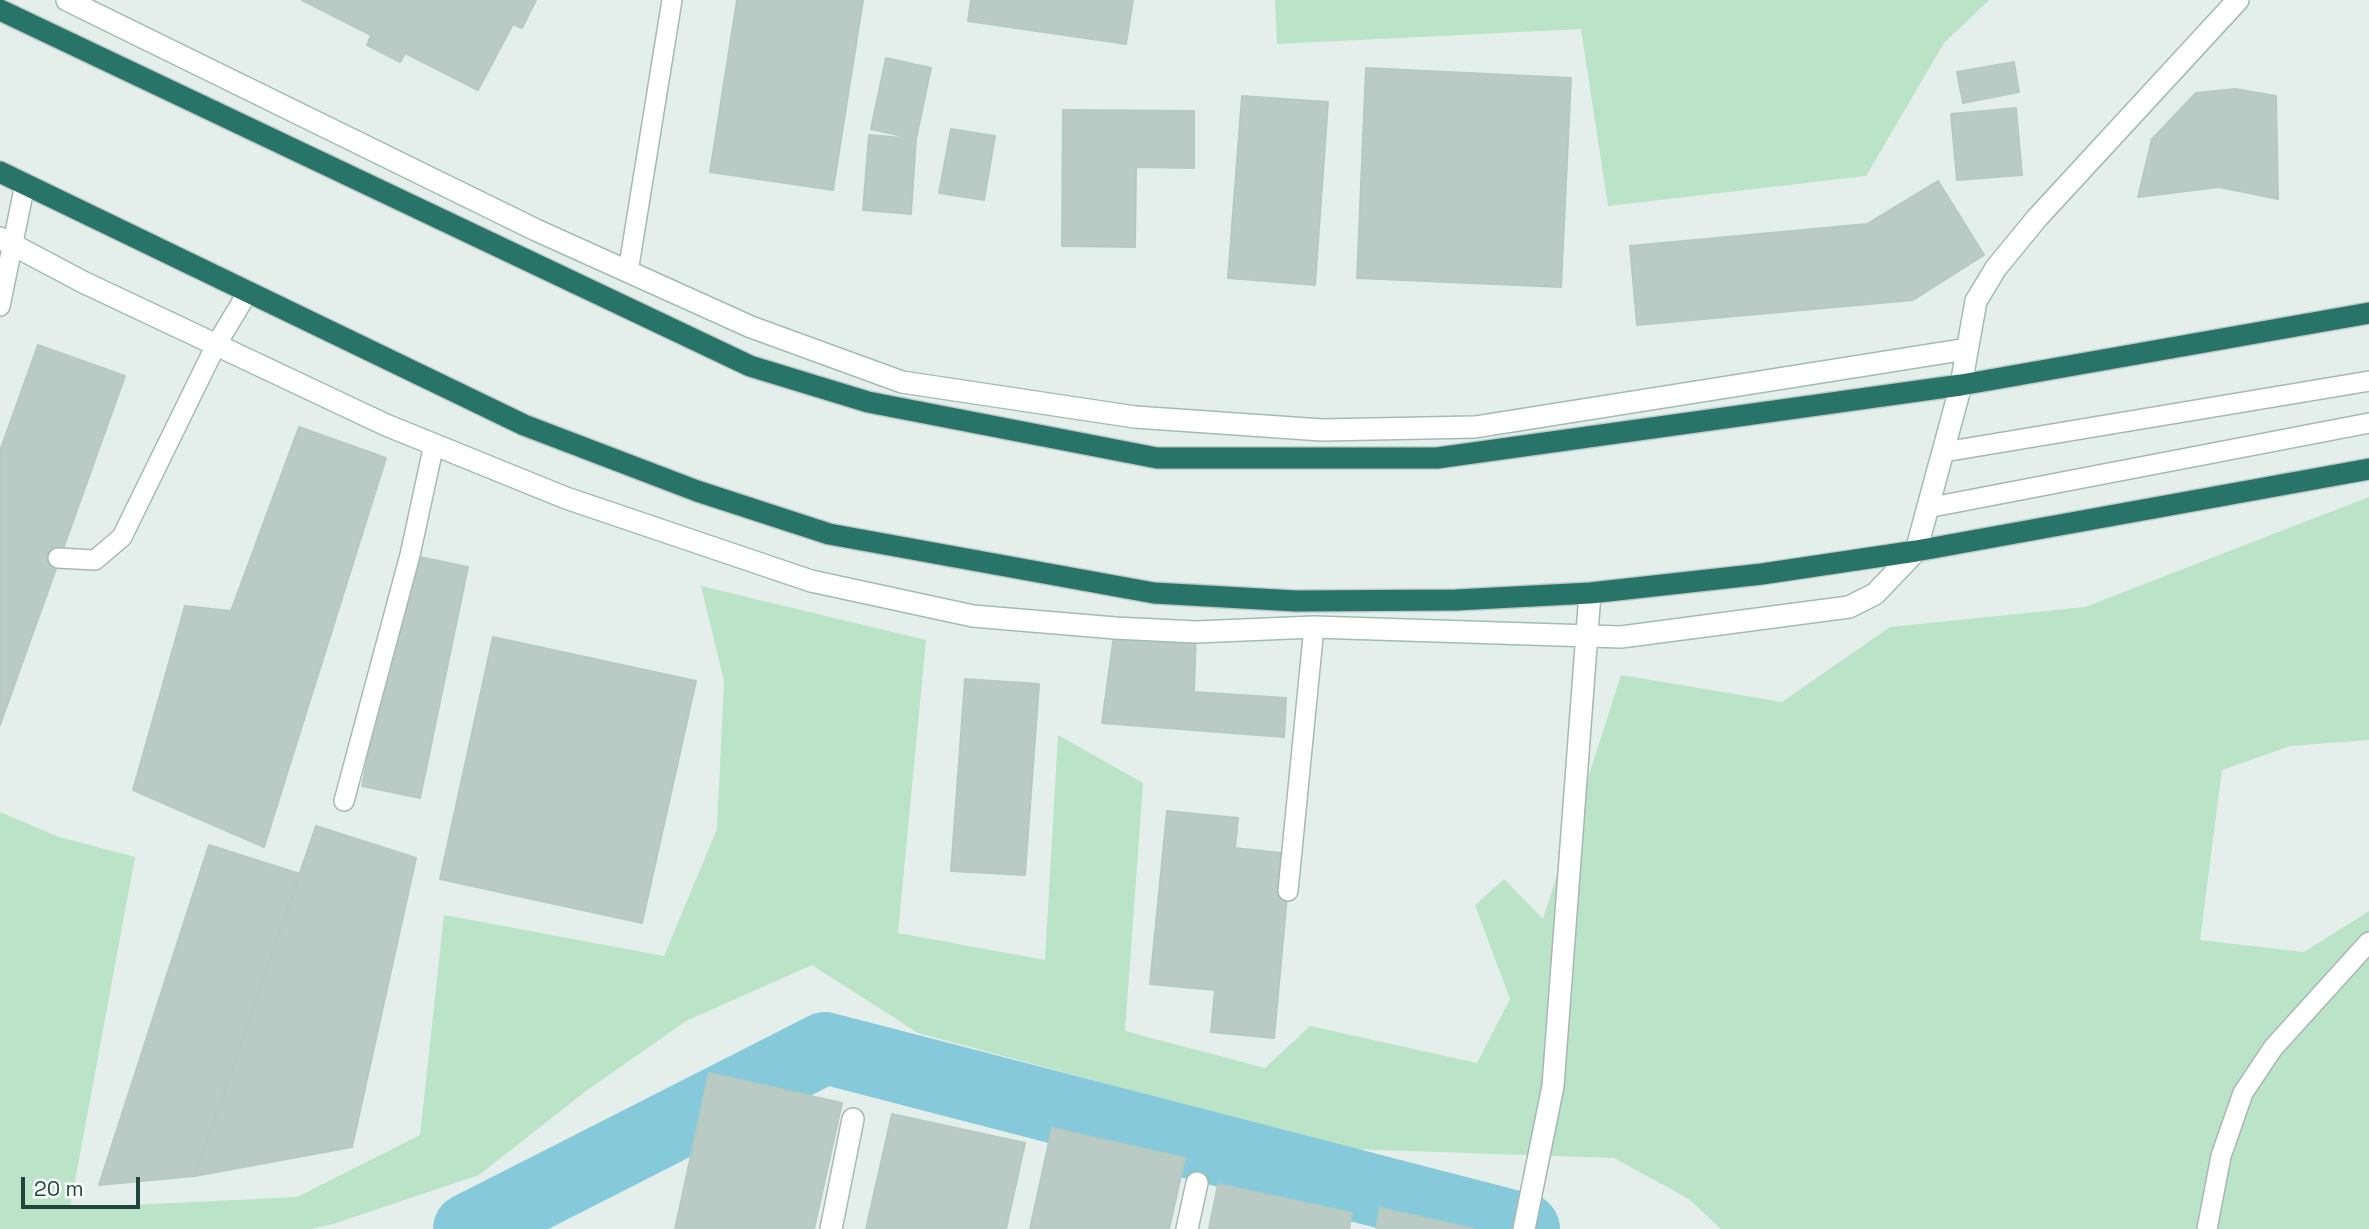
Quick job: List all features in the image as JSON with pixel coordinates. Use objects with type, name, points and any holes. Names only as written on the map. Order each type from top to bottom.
[{"type":"highway","points":[[0,10],[750,366],[868,402],[1144,456],[1437,457],[1961,385],[2369,313]]},
{"type":"highway","points":[[0,172],[524,425],[697,491],[829,534],[1154,593],[1296,601],[1456,600],[1590,593],[1762,574],[1916,551],[2369,469]]},
{"type":"street","points":[[67,0],[536,230],[751,327],[902,382],[1135,417],[1322,430],[1475,427],[1967,349]]},
{"type":"street","points":[[7,242],[386,425],[566,498],[811,580],[973,616],[1196,632],[1314,627],[1621,637],[1849,607],[1875,594],[1916,551],[1961,385],[1976,301],[1996,268],[2036,218],[2238,0]]},
{"type":"street","points":[[1524,1229],[1553,1086],[1590,593]]},
{"type":"street","points":[[831,1229],[853,1119]]},
{"type":"street","points":[[1188,1229],[1197,1184]]},
{"type":"lane","points":[[628,272],[672,0]]},
{"type":"lane","points":[[0,306],[7,242],[25,184]]},
{"type":"lane","points":[[58,558],[95,559],[122,537],[216,345],[248,292]]},
{"type":"lane","points":[[1944,452],[2369,381]]},
{"type":"lane","points":[[1927,508],[2369,423]]},
{"type":"lane","points":[[344,801],[410,555],[434,444]]},
{"type":"lane","points":[[1288,891],[1314,627]]},
{"type":"lane","points":[[2207,1229],[2221,1156],[2243,1093],[2273,1048],[2369,942]]},
{"type":"green space","points":[[1275,0],[1989,0],[1944,43],[1866,176],[1608,206],[1581,29],[1277,44]]},
{"type":"green space","points":[[2369,497],[2369,740],[2290,746],[2222,770],[2200,940],[2304,952],[2369,911],[2369,1229],[1721,1229],[1689,1199],[1614,1158],[1350,1149],[918,1033],[812,965],[686,1021],[586,1091],[479,1175],[333,1224],[311,1229],[0,1229],[0,812],[59,837],[135,857],[70,1208],[297,1197],[420,1135],[444,915],[664,956],[717,829],[724,681],[701,586],[926,640],[898,933],[1045,960],[1058,735],[1143,783],[1125,1031],[1265,1068],[1310,1026],[1477,1063],[1510,999],[1475,905],[1504,879],[1543,919],[1621,675],[1782,702],[1890,627],[2085,607]]},
{"type":"building","points":[[302,0],[536,0],[522,28],[513,24],[478,90],[405,53],[400,62],[367,45],[371,35]]},
{"type":"building","points":[[737,0],[863,0],[833,190],[710,172]]},
{"type":"building","points":[[971,0],[1133,0],[1126,44],[968,21]]},
{"type":"building","points":[[886,58],[931,68],[916,139],[871,129]]},
{"type":"building","points":[[2014,62],[2019,92],[1963,103],[1957,72]]},
{"type":"building","points":[[1366,68],[1571,78],[1561,287],[1357,278]]},
{"type":"building","points":[[2235,89],[2276,96],[2278,199],[2219,187],[2138,197],[2152,139],[2196,93]]},
{"type":"building","points":[[1242,96],[1328,102],[1315,285],[1228,278]]},
{"type":"building","points":[[2016,108],[2022,175],[1957,180],[1951,114]]},
{"type":"building","points":[[1063,110],[1194,111],[1194,168],[1136,167],[1135,247],[1062,246]]},
{"type":"building","points":[[951,129],[995,136],[984,200],[939,193]]},
{"type":"building","points":[[869,135],[916,139],[911,214],[863,210]]},
{"type":"building","points":[[1938,181],[1984,255],[1913,300],[1637,325],[1630,246],[1867,224]]},
{"type":"building","points":[[38,345],[125,376],[0,725],[0,451]]},
{"type":"building","points":[[299,427],[386,458],[264,847],[133,790],[185,606],[231,611]]},
{"type":"building","points":[[410,555],[468,567],[420,798],[362,786]]},
{"type":"building","points":[[1115,628],[1196,632],[1194,692],[1286,698],[1284,737],[1102,723]]},
{"type":"building","points":[[493,637],[696,681],[642,923],[440,879]]},
{"type":"building","points":[[965,679],[1039,684],[1025,875],[951,871]]},
{"type":"building","points":[[1167,811],[1238,818],[1235,848],[1291,854],[1274,1038],[1211,1032],[1215,990],[1150,984]]},
{"type":"building","points":[[316,826],[416,858],[352,1147],[195,1176]]},
{"type":"building","points":[[209,845],[300,874],[195,1176],[99,1185]]},
{"type":"building","points":[[709,1073],[842,1103],[814,1229],[675,1229]]},
{"type":"building","points":[[892,1114],[1025,1143],[1006,1229],[866,1229]]},
{"type":"building","points":[[1052,1128],[1185,1158],[1169,1229],[1030,1229]]},
{"type":"building","points":[[1218,1184],[1352,1213],[1349,1229],[1209,1229]]},
{"type":"building","points":[[1380,1208],[1474,1229],[1376,1229]]},
{"type":"waterway","points":[[469,1229],[825,1048],[1524,1229]]}]
